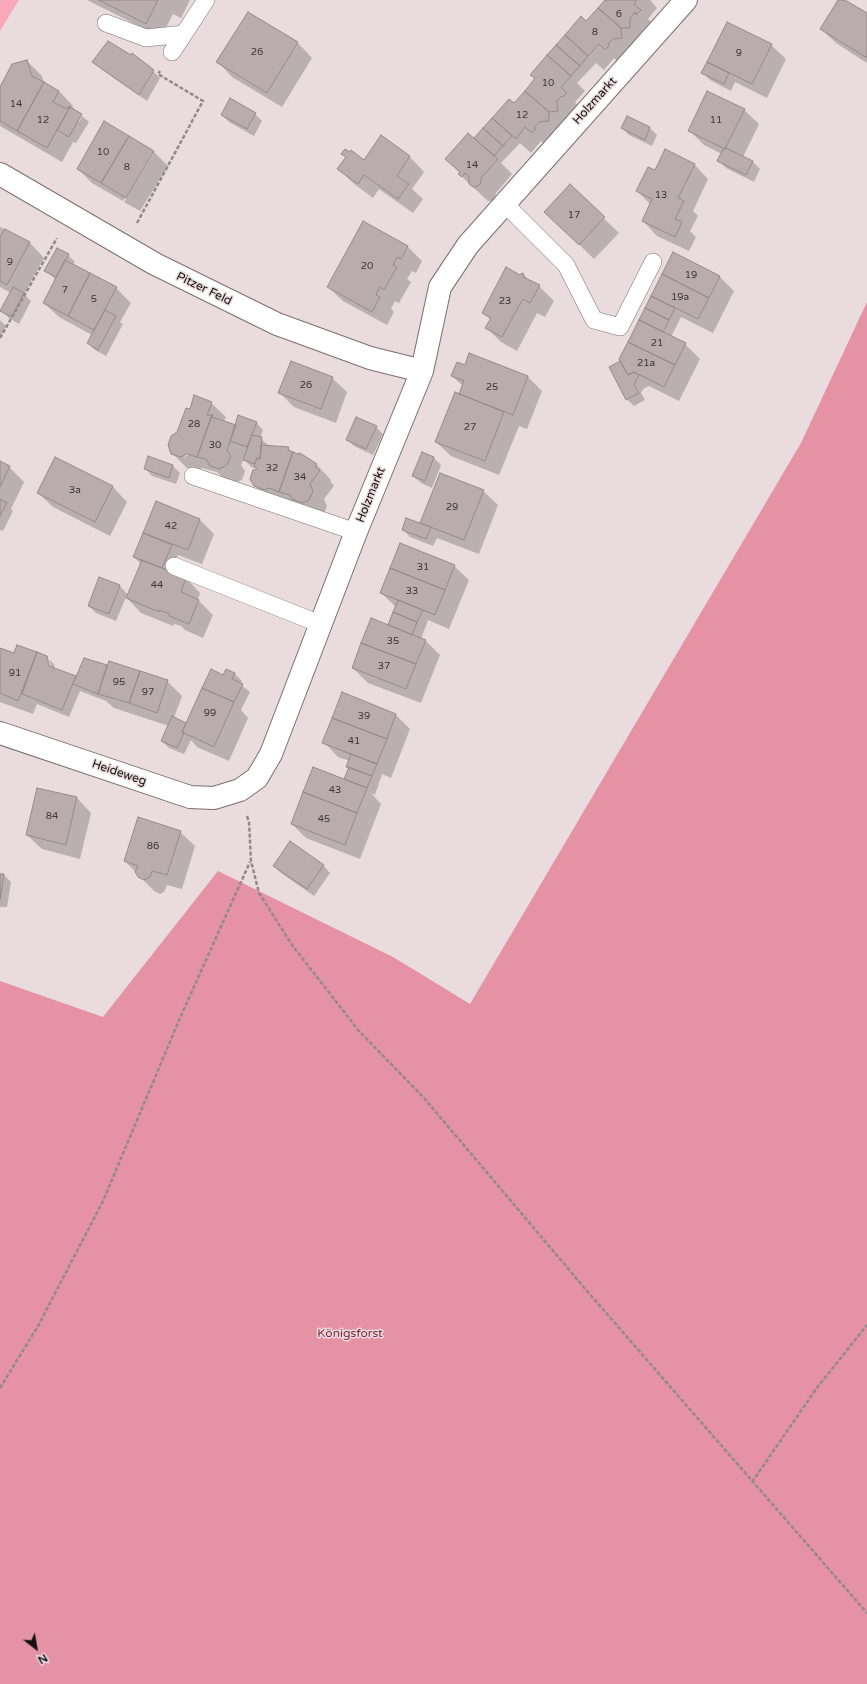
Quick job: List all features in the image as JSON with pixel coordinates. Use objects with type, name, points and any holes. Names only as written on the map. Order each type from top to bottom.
[{"type":"street","name":"Holzmarkt","points":[[240,790],[256,778],[271,754],[356,532],[422,371],[440,287],[468,245],[504,203],[686,0]]},
{"type":"street","name":"Pitzer Feld","points":[[0,174],[155,264],[277,324],[370,358],[422,371]]},
{"type":"street","name":"Heideweg","points":[[0,733],[190,797],[214,798],[240,790]]},
{"type":"lane","points":[[172,52],[206,0]]},
{"type":"lane","points":[[106,23],[146,38],[184,34]]},
{"type":"lane","points":[[504,203],[566,264],[594,320],[620,328],[653,262]]},
{"type":"lane","points":[[193,476],[356,532]]},
{"type":"lane","points":[[174,566],[320,624]]},
{"type":"path","points":[[124,247],[203,101],[158,74],[161,69]]},
{"type":"path","points":[[0,338],[70,215]]},
{"type":"path","points":[[240,790],[249,822],[251,861],[260,893],[292,945],[359,1031],[424,1098],[587,1291],[867,1613]]},
{"type":"path","points":[[0,1388],[38,1326],[103,1201],[180,1018],[251,861]]},
{"type":"path","points":[[752,1482],[816,1389],[867,1325]]},
{"type":"shaded area","points":[[0,0],[19,0],[0,31]]},
{"type":"green space","name":"Königsforst","points":[[867,302],[867,1684],[0,1684],[0,981],[103,1017],[218,871],[393,957],[470,1004],[801,443]]},
{"type":"building","points":[[99,0],[158,0],[146,24]]},
{"type":"building","points":[[605,0],[637,0],[634,4],[641,10],[636,15],[635,12],[630,18],[630,28],[621,28],[598,8]]},
{"type":"building","points":[[838,0],[845,0],[867,13],[867,58],[820,29]]},
{"type":"building","points":[[598,8],[621,28],[622,38],[613,39],[605,50],[599,44],[588,56],[565,35],[581,16],[586,21]]},
{"type":"building","points":[[248,12],[298,42],[267,93],[216,62]]},
{"type":"building","points":[[727,22],[772,44],[752,84],[707,62]]},
{"type":"building","points":[[565,35],[588,56],[580,66],[556,45]]},
{"type":"building","points":[[108,41],[131,55],[132,53],[154,70],[139,95],[92,62]]},
{"type":"building","points":[[556,45],[580,66],[571,76],[547,55]]},
{"type":"building","points":[[547,55],[571,76],[561,87],[567,93],[557,101],[558,111],[549,112],[525,91],[535,78],[530,75]]},
{"type":"building","points":[[27,60],[32,76],[44,82],[17,131],[0,121],[0,87],[12,64]]},
{"type":"building","points":[[707,62],[729,73],[724,84],[701,73]]},
{"type":"building","points":[[44,82],[59,91],[53,102],[67,109],[69,106],[70,107],[47,148],[17,131]]},
{"type":"building","points":[[525,91],[549,112],[549,121],[539,122],[534,128],[536,129],[532,133],[525,127],[516,139],[492,118],[509,99],[514,103]]},
{"type":"building","points":[[707,91],[745,109],[725,149],[688,131]]},
{"type":"building","points":[[230,98],[256,113],[247,129],[221,115]]},
{"type":"building","points":[[70,107],[82,114],[69,137],[57,130]]},
{"type":"building","points":[[627,116],[650,127],[645,140],[621,128]]},
{"type":"building","points":[[492,118],[512,136],[503,146],[483,128]]},
{"type":"building","points":[[104,121],[129,136],[101,183],[77,169]]},
{"type":"building","points":[[483,128],[503,146],[494,156],[474,138]]},
{"type":"building","points":[[468,133],[498,159],[481,178],[481,183],[478,186],[473,187],[469,184],[469,177],[465,173],[462,177],[458,174],[460,172],[445,159]]},
{"type":"building","points":[[381,135],[410,156],[397,176],[409,184],[398,199],[364,175],[358,184],[337,169],[346,157],[341,154],[345,149],[350,152],[351,150],[364,160]]},
{"type":"building","points":[[129,136],[154,151],[126,198],[101,183]]},
{"type":"building","points":[[726,148],[753,161],[746,175],[717,161],[723,149]]},
{"type":"building","points":[[665,149],[695,164],[678,198],[684,201],[675,219],[682,222],[675,237],[642,221],[652,199],[636,191],[648,167],[655,170]]},
{"type":"building","points":[[570,184],[605,217],[579,245],[544,212]]},
{"type":"building","points":[[363,221],[408,246],[401,259],[397,257],[393,265],[397,267],[384,290],[380,287],[376,295],[380,297],[372,312],[327,287]]},
{"type":"building","points":[[5,229],[30,242],[7,285],[0,281],[0,237]]},
{"type":"building","points":[[57,248],[69,254],[56,277],[44,271]]},
{"type":"building","points":[[673,252],[720,276],[709,298],[662,274]]},
{"type":"building","points":[[65,260],[90,273],[68,316],[43,303]]},
{"type":"building","points":[[506,267],[520,275],[522,273],[524,274],[523,277],[540,285],[530,303],[523,299],[502,337],[485,328],[491,318],[482,313]]},
{"type":"building","points":[[90,273],[117,287],[94,330],[68,316]]},
{"type":"building","points":[[662,274],[709,298],[698,319],[651,296]]},
{"type":"building","points":[[13,287],[24,293],[12,317],[0,311]]},
{"type":"building","points":[[651,296],[675,308],[669,320],[645,308]]},
{"type":"building","points":[[645,308],[669,320],[663,332],[639,320]]},
{"type":"building","points":[[105,310],[116,316],[98,350],[87,343]]},
{"type":"building","points":[[639,320],[686,343],[675,365],[628,342]]},
{"type":"building","points":[[628,342],[675,365],[664,387],[634,372],[628,375],[619,359]]},
{"type":"building","points":[[469,353],[528,376],[513,415],[459,394],[464,381],[451,376],[457,362],[465,365]]},
{"type":"building","points":[[291,361],[333,377],[321,409],[278,393]]},
{"type":"building","points":[[620,361],[628,375],[634,372],[639,375],[634,385],[639,393],[626,400],[609,367]]},
{"type":"building","points":[[455,392],[504,412],[485,461],[435,442]]},
{"type":"building","points":[[194,395],[212,402],[207,415],[212,415],[197,457],[187,454],[181,457],[171,454],[168,445],[171,436],[177,432],[186,408],[190,409]]},
{"type":"building","points":[[212,415],[212,417],[236,425],[227,450],[231,456],[227,465],[219,469],[210,466],[206,459],[197,457]]},
{"type":"building","points":[[238,415],[257,422],[247,447],[230,441]]},
{"type":"building","points":[[356,417],[377,426],[366,449],[346,440]]},
{"type":"building","points":[[252,435],[262,437],[260,459],[257,458],[255,464],[243,460]]},
{"type":"building","points":[[261,445],[289,447],[288,450],[293,452],[279,492],[269,488],[265,490],[254,486],[250,479],[253,470],[257,469],[254,466],[257,458],[260,459]]},
{"type":"building","points":[[293,452],[298,454],[300,453],[317,464],[315,467],[320,470],[310,484],[313,491],[309,500],[303,503],[292,499],[290,495],[279,492]]},
{"type":"building","points":[[422,452],[434,457],[425,481],[412,476]]},
{"type":"building","points":[[148,456],[173,465],[169,478],[144,469]]},
{"type":"building","points":[[55,457],[113,486],[95,522],[37,493]]},
{"type":"building","points":[[0,461],[10,466],[0,487]]},
{"type":"building","points":[[440,473],[484,490],[464,540],[420,523]]},
{"type":"building","points":[[0,499],[7,503],[0,516]]},
{"type":"building","points":[[156,501],[200,519],[188,550],[143,533]]},
{"type":"building","points":[[406,518],[431,527],[426,539],[402,530]]},
{"type":"building","points":[[143,533],[172,545],[162,568],[133,557]]},
{"type":"building","points":[[400,543],[455,565],[445,590],[390,568]]},
{"type":"building","points":[[142,560],[186,578],[181,592],[199,600],[189,624],[169,616],[170,614],[159,610],[159,612],[126,598]]},
{"type":"building","points":[[390,568],[445,590],[435,615],[380,593]]},
{"type":"building","points":[[99,577],[120,585],[109,614],[88,606]]},
{"type":"building","points":[[398,600],[423,610],[417,622],[393,612]]},
{"type":"building","points":[[393,612],[417,622],[412,635],[388,625]]},
{"type":"building","points":[[371,618],[426,640],[416,664],[361,643]]},
{"type":"building","points":[[361,643],[416,664],[406,689],[352,668]]},
{"type":"building","points":[[17,645],[37,652],[18,701],[0,693],[0,648],[14,653]]},
{"type":"building","points":[[37,652],[47,656],[49,666],[76,676],[62,710],[22,694]]},
{"type":"building","points":[[84,658],[107,665],[98,694],[73,684]]},
{"type":"building","points":[[109,661],[140,671],[129,703],[98,694]]},
{"type":"building","points":[[211,669],[223,675],[226,669],[235,673],[232,679],[243,684],[234,702],[202,688]]},
{"type":"building","points":[[140,671],[168,680],[157,713],[129,703]]},
{"type":"building","points":[[202,688],[234,702],[214,747],[182,732]]},
{"type":"building","points":[[342,692],[396,714],[387,739],[332,718]]},
{"type":"building","points":[[172,716],[186,723],[182,732],[184,733],[177,748],[161,741]]},
{"type":"building","points":[[332,718],[387,739],[377,764],[322,743]]},
{"type":"building","points":[[351,754],[377,764],[372,776],[346,767]]},
{"type":"building","points":[[313,767],[367,788],[357,813],[303,792]]},
{"type":"building","points":[[349,767],[372,776],[367,788],[344,779]]},
{"type":"building","points":[[37,788],[77,797],[66,845],[26,835]]},
{"type":"building","points":[[303,792],[357,813],[345,845],[291,824]]},
{"type":"building","points":[[138,817],[181,831],[167,875],[152,871],[150,877],[144,880],[138,877],[135,872],[138,866],[124,861]]},
{"type":"building","points":[[290,841],[324,865],[307,889],[273,866]]},
{"type":"building","points":[[0,874],[4,874],[0,900]]}]
